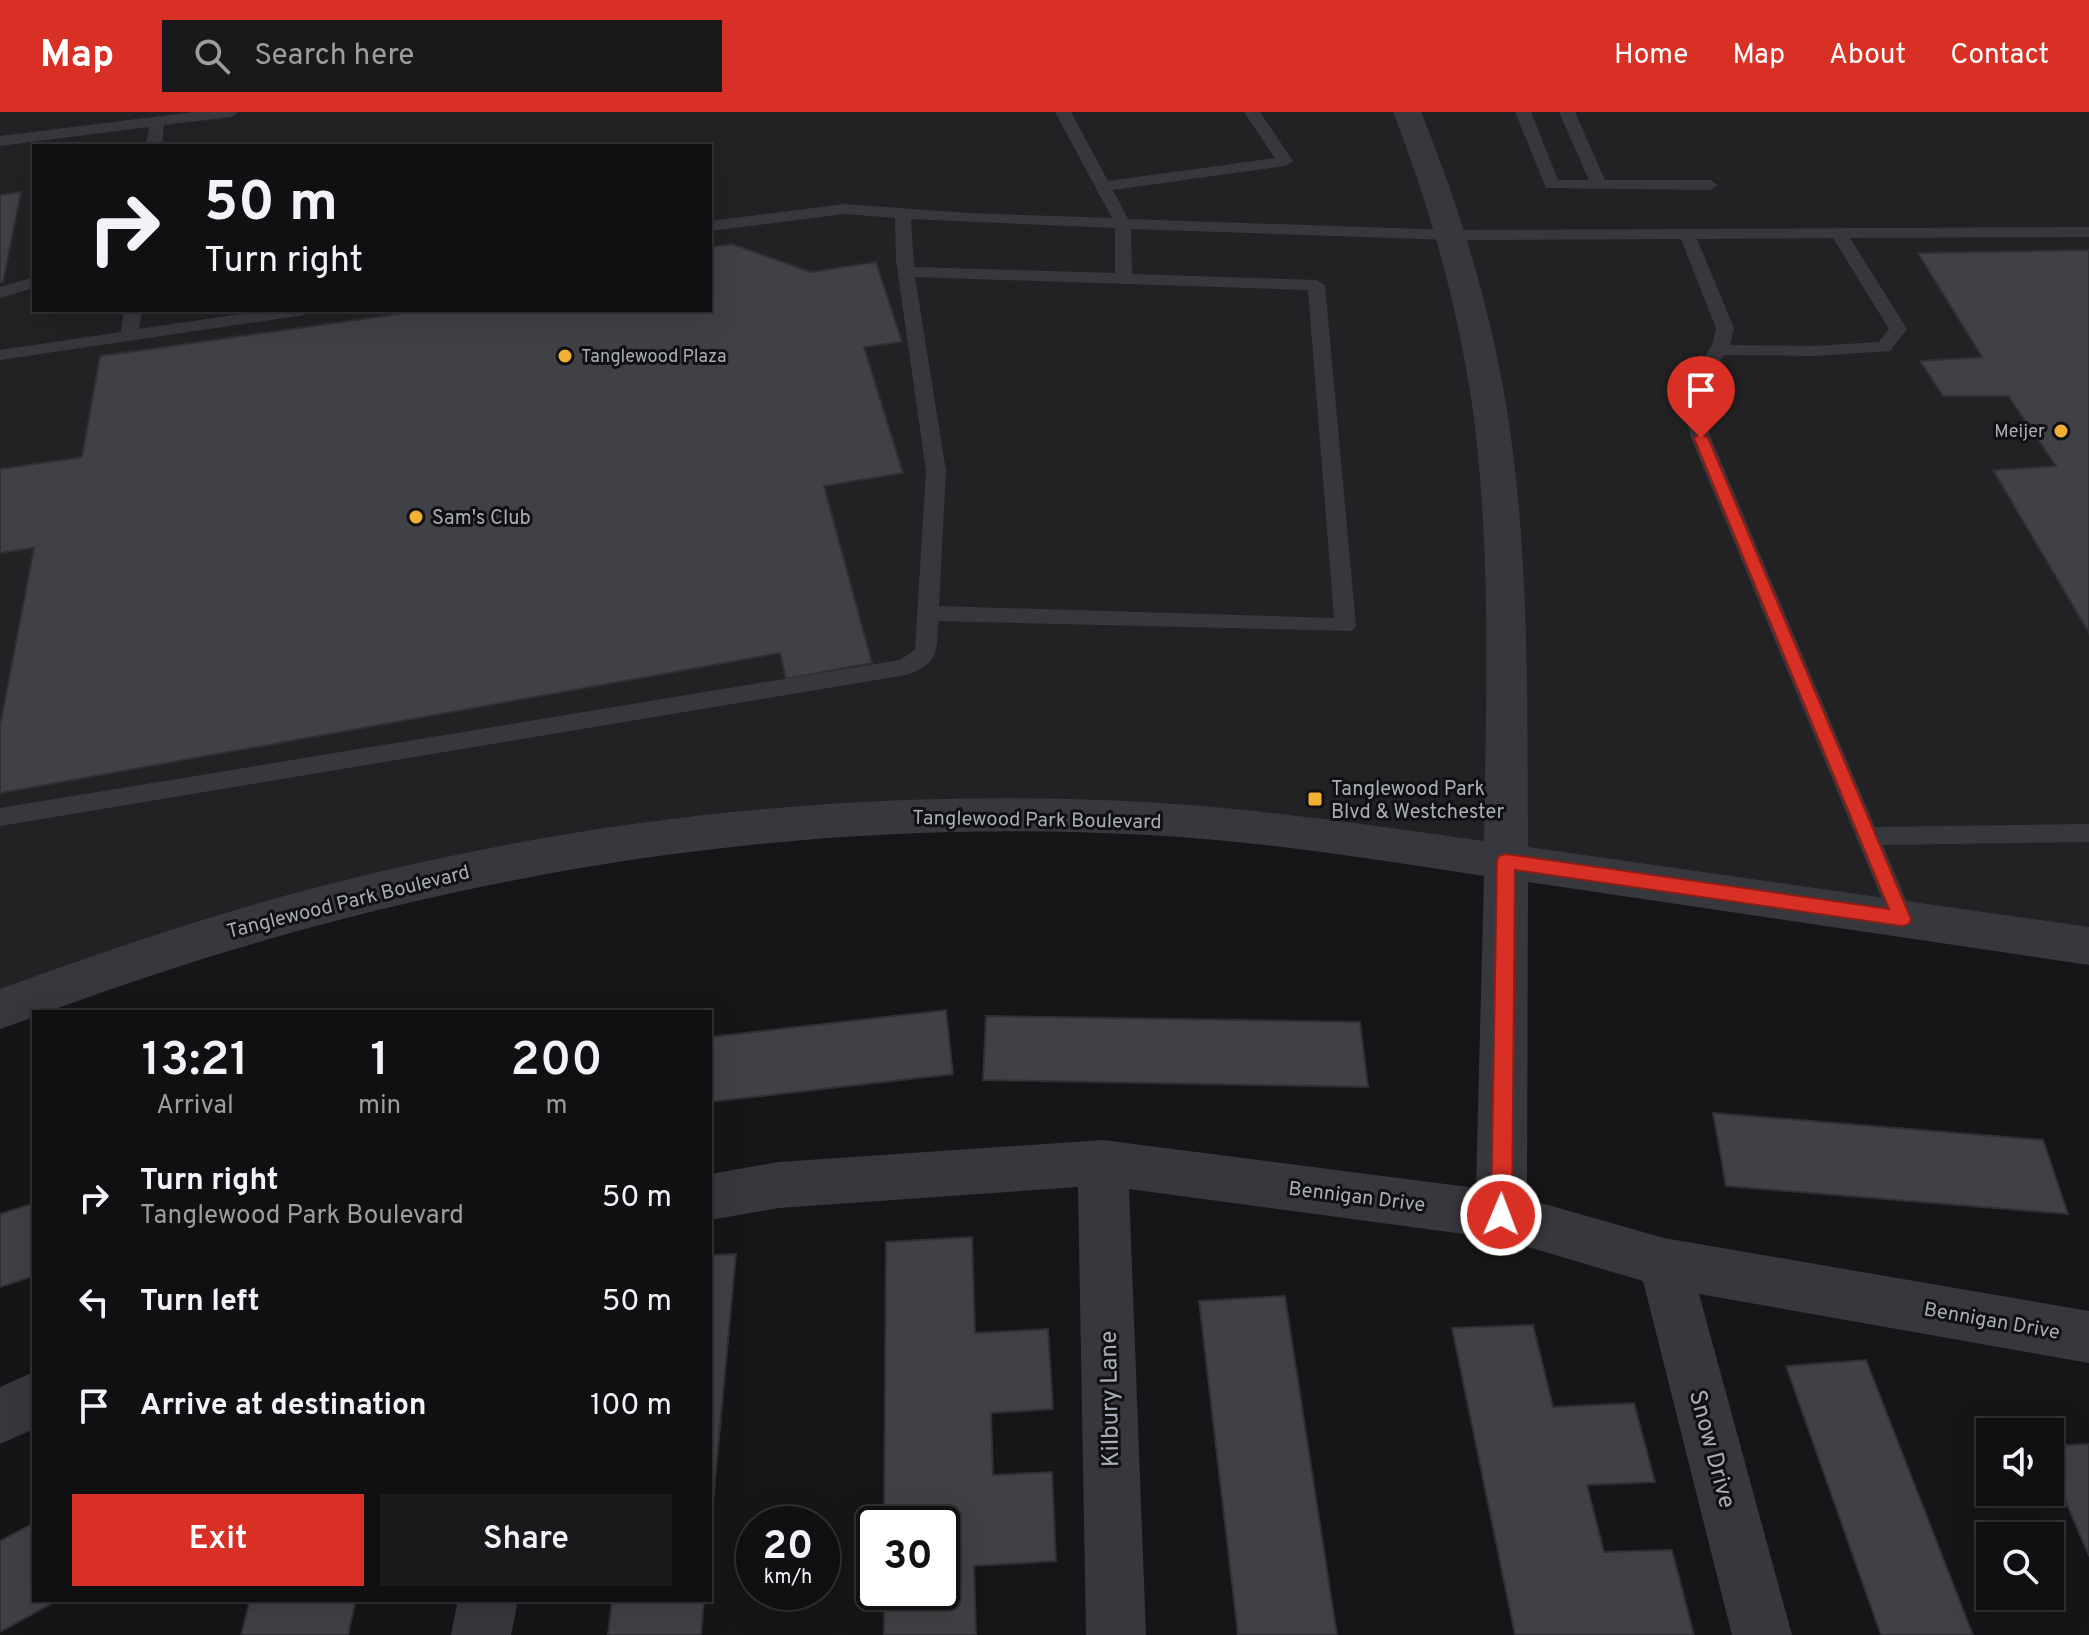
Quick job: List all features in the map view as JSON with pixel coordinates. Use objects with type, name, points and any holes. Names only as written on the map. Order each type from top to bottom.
[{"type":"street","points":[[1407,112],[1429,165],[1469,305],[1485,391],[1500,503],[1506,615],[1501,1215]]},
{"type":"street","name":"Tanglewood Park Boulevard","points":[[0,1009],[194,941],[363,893],[577,852],[782,824],[975,814],[1100,816],[1259,827],[2089,946]]},
{"type":"street","name":"Bennigan Drive","points":[[712,1197],[779,1185],[1103,1163],[1501,1215],[1664,1263],[2089,1337]]},
{"type":"street","name":"Kilbury Lane","points":[[1103,1163],[1116,1635]]},
{"type":"street","name":"Snow Drive","points":[[1664,1263],[1762,1635]]},
{"type":"street","points":[[0,1416],[32,1401]]},
{"type":"street","points":[[481,1635],[488,1602]]},
{"type":"lane","points":[[0,141],[46,130],[231,112]]},
{"type":"lane","points":[[1063,112],[1123,224],[1124,279]]},
{"type":"lane","points":[[1103,187],[1285,161],[1252,112]]},
{"type":"lane","points":[[1523,112],[1552,185],[1710,185]]},
{"type":"lane","points":[[1567,112],[1599,185]]},
{"type":"lane","points":[[154,144],[157,121]]},
{"type":"lane","points":[[712,226],[845,209],[1123,224],[1450,235],[2089,232]]},
{"type":"lane","points":[[0,817],[906,667],[926,654],[936,471],[906,272],[903,213]]},
{"type":"lane","points":[[1719,350],[1814,351],[1884,347],[1898,329],[1838,233]]},
{"type":"lane","points":[[1687,234],[1725,328],[1725,342],[1694,391],[1693,408],[1701,438],[1902,919]]},
{"type":"lane","points":[[906,272],[1316,285],[1345,626],[928,613]]},
{"type":"lane","points":[[0,293],[32,283]]},
{"type":"lane","points":[[129,336],[133,312]]},
{"type":"lane","points":[[0,355],[291,312]]},
{"type":"lane","points":[[1869,836],[2089,833]]},
{"type":"shaded area","points":[[0,112],[2089,112],[2089,946],[1100,816],[577,852],[0,1009]]},
{"type":"building","points":[[21,192],[3,282],[0,282],[0,195]]},
{"type":"building","name":"Sam's Club","points":[[732,244],[811,272],[876,262],[902,342],[864,347],[903,473],[824,486],[872,663],[786,679],[780,653],[0,793],[0,726],[34,548],[0,553],[0,469],[82,457],[100,356],[412,312],[712,312],[712,247]]},
{"type":"building","name":"Meijer","points":[[2089,250],[2089,633],[1993,470],[2056,466],[2008,396],[1943,396],[1920,361],[1982,357],[1918,253]]},
{"type":"building","points":[[946,1010],[953,1074],[712,1102],[712,1037]]},
{"type":"building","points":[[986,1016],[1360,1022],[1368,1087],[983,1080]]},
{"type":"building","points":[[1713,1113],[2043,1140],[2068,1214],[1726,1186]]},
{"type":"building","points":[[32,1204],[32,1277],[0,1287],[0,1214]]},
{"type":"building","points":[[972,1237],[975,1333],[1048,1329],[1053,1409],[991,1413],[993,1475],[1052,1472],[1056,1561],[974,1566],[976,1635],[884,1635],[884,1610],[960,1610],[960,1506],[884,1506],[886,1242]]},
{"type":"building","points":[[736,1254],[712,1513],[712,1255]]},
{"type":"building","points":[[1285,1296],[1337,1635],[1238,1635],[1199,1301]]},
{"type":"building","points":[[1533,1325],[1553,1407],[1634,1403],[1655,1482],[1587,1485],[1604,1552],[1672,1550],[1694,1635],[1515,1635],[1452,1328]]},
{"type":"building","points":[[1866,1360],[1973,1635],[1881,1635],[1786,1366]]},
{"type":"building","points":[[2089,1444],[2089,1556],[2064,1498],[2064,1445]]},
{"type":"building","points":[[32,1524],[32,1602],[54,1602],[0,1632],[0,1541]]},
{"type":"building","points":[[249,1602],[356,1602],[348,1635],[241,1635]]},
{"type":"building","points":[[612,1602],[704,1602],[701,1635],[608,1635]]},
{"type":"place","name":"Tanglewood Plaza","points":[[565,356]]},
{"type":"place","name":"Meijer","points":[[2061,431]]},
{"type":"place","name":"Sam's Club","points":[[416,517]]},
{"type":"place","name":"Tanglewood Park Blvd & Westchester","points":[[1315,799]]},
{"type":"route","points":[[1501,1215],[1506,861],[1902,919],[1701,438]]}]
